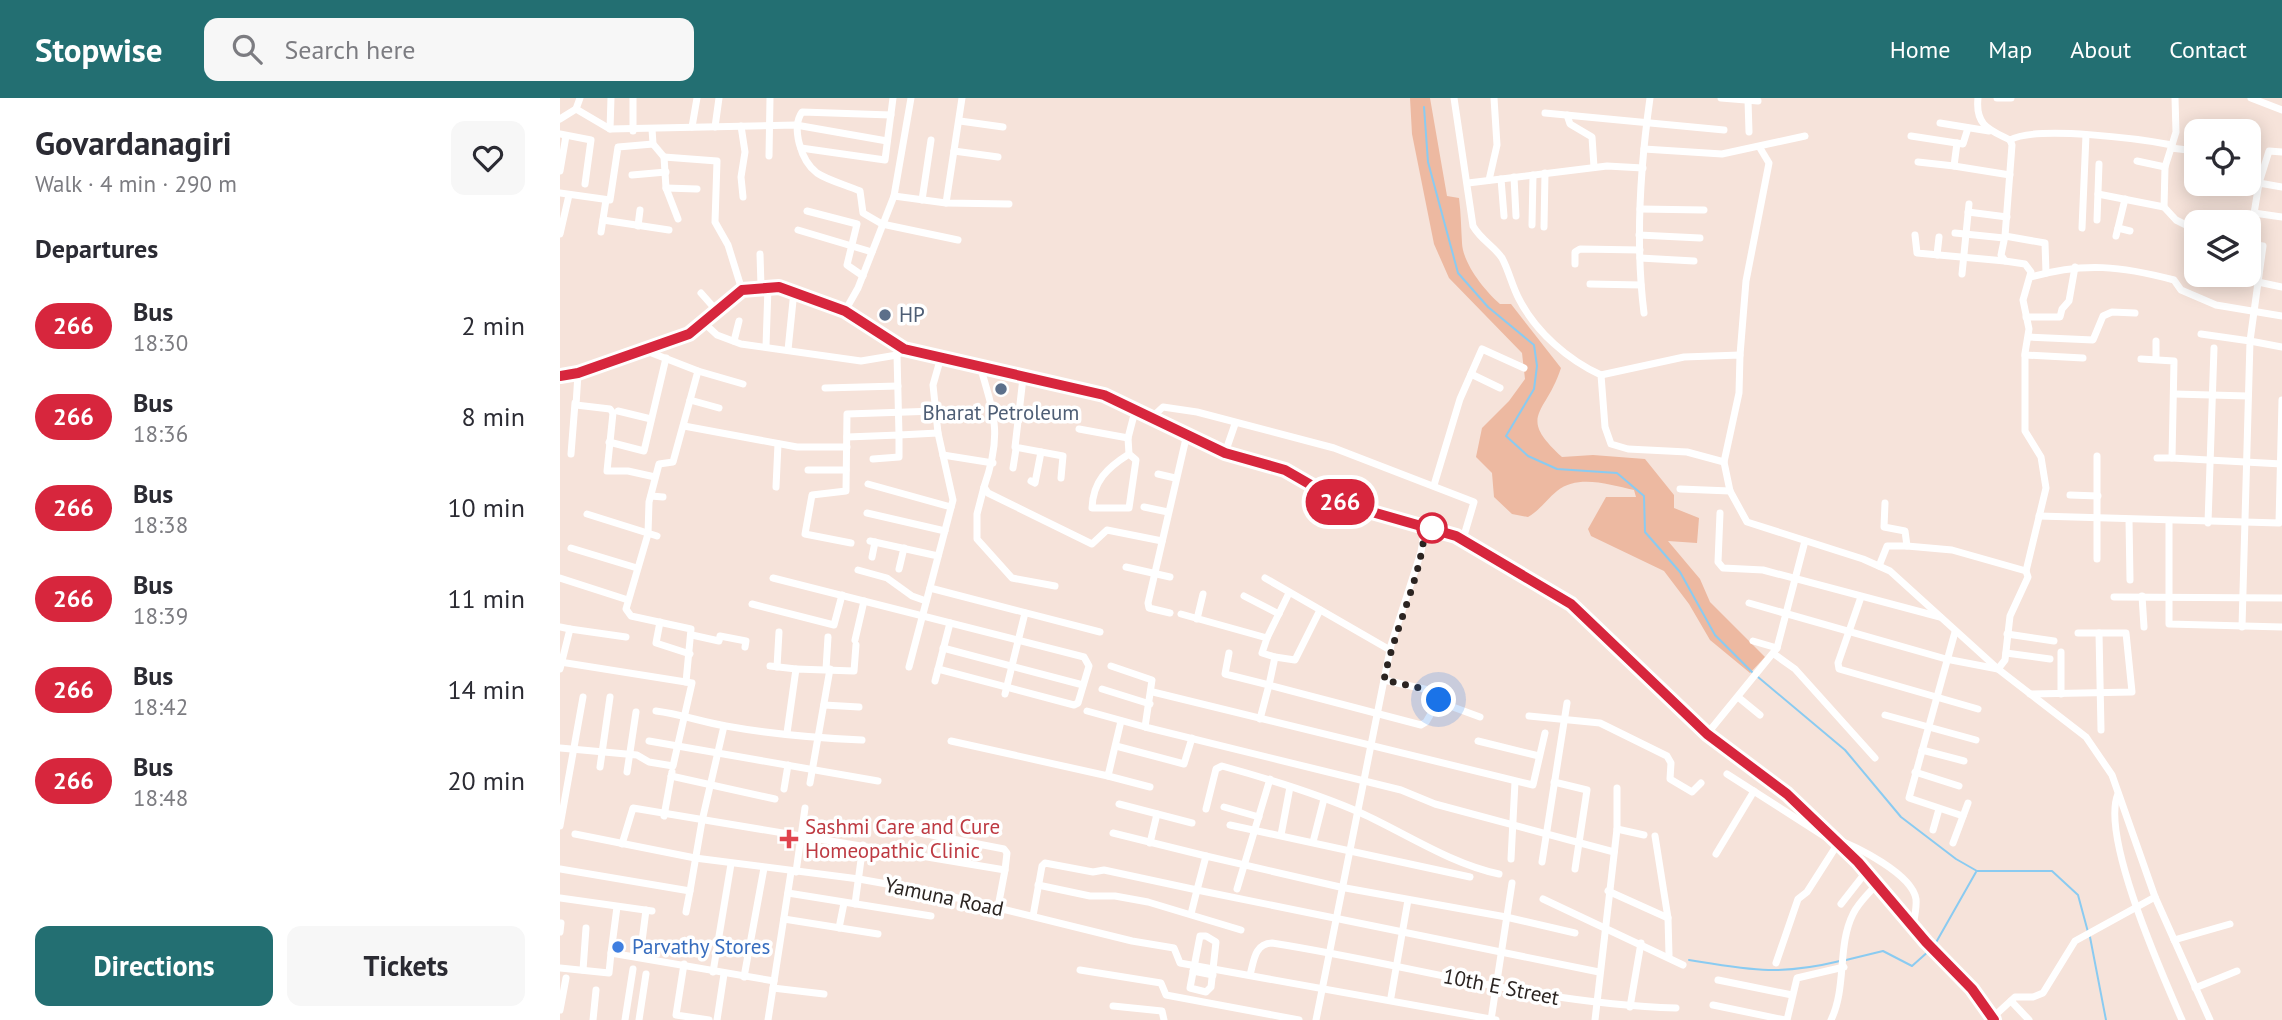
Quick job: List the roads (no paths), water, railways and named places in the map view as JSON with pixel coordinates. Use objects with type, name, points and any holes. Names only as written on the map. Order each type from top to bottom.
[{"type":"main road","points":[[560,376],[578,373],[689,334],[742,290],[765,287],[794,291],[845,311],[900,352],[941,357],[1023,379],[1104,395],[1225,453],[1285,470],[1344,504],[1463,539],[1571,604],[1707,734],[1787,794],[1877,884],[1926,942],[1972,989],[1993,1019]]},
{"type":"street","points":[[560,119],[576,109],[580,98]]},
{"type":"street","points":[[610,129],[611,98]]},
{"type":"street","points":[[633,98],[633,131]]},
{"type":"street","points":[[692,127],[697,98]]},
{"type":"street","points":[[715,127],[719,98]]},
{"type":"street","points":[[769,156],[767,125],[770,98]]},
{"type":"street","points":[[801,148],[885,160],[893,98]]},
{"type":"street","points":[[845,311],[863,276],[894,196],[911,98]]},
{"type":"street","points":[[946,203],[962,98]]},
{"type":"street","points":[[1454,98],[1473,226],[1478,235],[1500,255],[1528,313],[1566,355],[1578,365],[1601,375],[1684,357],[1740,355]]},
{"type":"street","points":[[1489,180],[1497,145],[1494,98]]},
{"type":"street","points":[[1644,313],[1639,235],[1650,98]]},
{"type":"street","points":[[1721,98],[1758,101]]},
{"type":"street","points":[[1978,98],[1979,116],[1989,131]]},
{"type":"street","points":[[1997,98],[2011,98]]},
{"type":"street","points":[[2164,207],[2165,167],[2176,132],[2175,98]]},
{"type":"street","points":[[2251,98],[2282,110]]},
{"type":"street","points":[[1748,100],[1749,132]]},
{"type":"street","points":[[576,109],[610,129],[633,131],[796,125],[887,141]]},
{"type":"street","points":[[891,115],[803,111],[796,125],[801,148],[816,173],[860,191],[863,213],[882,224],[958,240]]},
{"type":"street","points":[[1545,113],[1724,130]]},
{"type":"street","points":[[1567,115],[1570,124],[1592,137],[1594,167]]},
{"type":"street","points":[[960,121],[1003,127]]},
{"type":"street","points":[[1940,123],[1989,131],[2010,140],[2022,135],[2086,135],[2184,148]]},
{"type":"street","points":[[741,126],[745,152],[741,177],[743,197]]},
{"type":"street","points":[[1911,136],[1965,144],[1968,128]]},
{"type":"street","points":[[652,130],[653,144],[664,157],[666,188],[678,219]]},
{"type":"street","points":[[560,171],[563,135],[592,140],[585,184]]},
{"type":"street","points":[[2082,228],[2086,135]]},
{"type":"street","points":[[1644,149],[1710,155],[1760,148],[1805,136]]},
{"type":"street","points":[[922,201],[931,140]]},
{"type":"street","points":[[2006,261],[2001,255],[2007,216],[2010,140]]},
{"type":"street","points":[[1954,166],[1957,143]]},
{"type":"street","points":[[560,194],[610,200],[618,148],[653,144]]},
{"type":"street","points":[[1760,148],[1769,163],[1746,281],[1739,393],[1724,462],[1730,491],[1747,522],[1879,566],[1910,587],[1955,632],[1998,669],[2086,737],[2112,775],[2155,897],[2210,1020]]},
{"type":"street","points":[[954,151],[998,157]]},
{"type":"street","points":[[2261,175],[2269,151],[2282,152]]},
{"type":"street","points":[[664,157],[717,161],[715,222],[728,245],[742,290]]},
{"type":"street","points":[[2137,161],[2165,167]]},
{"type":"street","points":[[1918,162],[2010,175]]},
{"type":"street","points":[[2097,220],[2099,164]]},
{"type":"street","points":[[1468,183],[1594,167],[1643,168]]},
{"type":"street","points":[[632,175],[666,172]]},
{"type":"street","points":[[1544,227],[1545,173]]},
{"type":"street","points":[[1532,225],[1533,175]]},
{"type":"street","points":[[1514,177],[1516,216]]},
{"type":"street","points":[[1501,179],[1504,216]]},
{"type":"street","points":[[2261,183],[2282,187]]},
{"type":"street","points":[[666,188],[697,189]]},
{"type":"street","points":[[2098,194],[2164,207],[2176,220],[2184,224]]},
{"type":"street","points":[[560,233],[569,195]]},
{"type":"street","points":[[894,196],[946,203],[1009,204]]},
{"type":"street","points":[[2125,199],[2117,232],[2130,232]]},
{"type":"street","points":[[601,232],[606,200]]},
{"type":"street","points":[[1962,274],[1969,208],[2007,216]]},
{"type":"street","points":[[1640,209],[1704,210]]},
{"type":"street","points":[[638,226],[640,210]]},
{"type":"street","points":[[807,211],[858,225],[850,246],[847,265],[863,276]]},
{"type":"street","points":[[2261,214],[2282,217]]},
{"type":"street","points":[[603,220],[669,230]]},
{"type":"street","points":[[798,230],[872,252]]},
{"type":"street","points":[[1955,233],[2045,243],[2046,273]]},
{"type":"street","points":[[1639,235],[1700,238]]},
{"type":"street","points":[[1915,235],[1915,253],[2025,264],[2029,267],[2031,277],[2023,300],[2029,337],[2025,355],[2025,430],[2041,457],[2046,472],[2026,571],[2028,577],[2010,615],[2005,660],[1998,669]]},
{"type":"street","points":[[1937,256],[1940,237]]},
{"type":"street","points":[[1575,264],[1575,251],[1580,249],[1694,261]]},
{"type":"street","points":[[760,254],[765,287],[766,346]]},
{"type":"street","points":[[2031,277],[2075,267],[2125,269],[2174,280],[2181,290],[2216,305],[2282,316]]},
{"type":"street","points":[[2026,317],[2060,317],[2062,309],[2069,301],[2075,267]]},
{"type":"street","points":[[2261,283],[2282,287]]},
{"type":"street","points":[[1590,284],[1641,285]]},
{"type":"street","points":[[2242,627],[2250,341],[2257,287]]},
{"type":"street","points":[[788,350],[794,291]]},
{"type":"street","points":[[701,293],[716,310]]},
{"type":"street","points":[[2029,337],[2093,340],[2103,316],[2112,312],[2135,313]]},
{"type":"street","points":[[734,341],[739,321]]},
{"type":"street","points":[[703,322],[717,335],[734,341],[788,350],[861,361],[900,352],[898,458],[873,459]]},
{"type":"street","points":[[2201,334],[2282,347]]},
{"type":"street","points":[[2156,341],[2156,359]]},
{"type":"street","points":[[1434,485],[1448,433],[1484,348],[1524,368]]},
{"type":"street","points":[[2208,523],[2214,348]]},
{"type":"street","points":[[643,349],[698,371],[743,384]]},
{"type":"street","points":[[2025,355],[2083,358]]},
{"type":"street","points":[[909,667],[951,507],[952,488],[938,433],[933,385],[941,357]]},
{"type":"street","points":[[609,442],[644,451],[666,358]]},
{"type":"street","points":[[2141,359],[2174,361],[2172,458]]},
{"type":"street","points":[[980,366],[996,420],[993,463],[974,529],[984,549],[1012,578],[1055,586]]},
{"type":"street","points":[[686,682],[691,629],[628,614],[628,600],[636,568],[653,535],[650,496],[655,477],[660,463],[673,462],[698,371]]},
{"type":"street","points":[[571,454],[578,373]]},
{"type":"street","points":[[1471,374],[1500,388]]},
{"type":"street","points":[[1601,375],[1605,428],[1611,444],[1628,449],[1687,452],[1724,462]]},
{"type":"street","points":[[1013,468],[1023,379]]},
{"type":"street","points":[[825,388],[898,386]]},
{"type":"street","points":[[2174,394],[2248,396]]},
{"type":"street","points":[[691,400],[719,408]]},
{"type":"street","points":[[2039,516],[2169,522],[2278,523],[2282,400]]},
{"type":"street","points":[[575,403],[578,406],[612,411],[607,471],[628,471],[655,477]]},
{"type":"street","points":[[1150,419],[1163,407],[1197,412],[1234,424],[1264,428],[1334,448],[1434,485],[1474,502],[1463,539]]},
{"type":"street","points":[[618,411],[651,419]]},
{"type":"street","points":[[851,543],[805,534],[812,495],[845,492],[849,413],[936,411]]},
{"type":"street","points":[[1129,454],[1106,469],[1092,493],[1092,509],[1129,508],[1136,460],[1129,454],[1128,438],[1135,411]]},
{"type":"street","points":[[1225,453],[1234,424]]},
{"type":"street","points":[[684,426],[778,443],[847,447]]},
{"type":"street","points":[[1079,429],[1128,438]]},
{"type":"street","points":[[847,437],[938,433]]},
{"type":"street","points":[[1170,613],[1149,608],[1175,478],[1187,434]]},
{"type":"street","points":[[776,487],[778,443]]},
{"type":"street","points":[[1016,449],[1063,456],[1061,478]]},
{"type":"street","points":[[1031,481],[1035,483],[1041,452]]},
{"type":"street","points":[[943,455],[993,463]]},
{"type":"street","points":[[2097,456],[2097,559]]},
{"type":"street","points":[[2157,458],[2281,464]]},
{"type":"street","points":[[808,470],[846,470]]},
{"type":"street","points":[[1158,474],[1175,478]]},
{"type":"street","points":[[868,484],[951,507]]},
{"type":"street","points":[[984,487],[988,493],[1092,544],[1107,530],[1162,541]]},
{"type":"street","points":[[1680,489],[1730,491]]},
{"type":"street","points":[[2070,495],[2098,496]]},
{"type":"street","points":[[650,496],[663,497]]},
{"type":"street","points":[[1885,503],[1884,527],[1905,531],[1906,546]]},
{"type":"street","points":[[1144,507],[1168,512]]},
{"type":"street","points":[[867,513],[945,531]]},
{"type":"street","points":[[1720,513],[1720,566],[1763,570],[1941,618]]},
{"type":"street","points":[[587,514],[653,535]]},
{"type":"street","points":[[2129,520],[2130,580]]},
{"type":"street","points":[[2169,522],[2168,622],[2171,625],[2282,627]]},
{"type":"street","points":[[1316,1020],[1340,887],[1359,812],[1390,650],[1421,552],[1425,526]]},
{"type":"street","points":[[1707,734],[1774,653],[1805,541]]},
{"type":"street","points":[[872,557],[872,542],[938,556]]},
{"type":"street","points":[[1879,566],[1887,546],[1906,546],[1952,550],[2026,571]]},
{"type":"street","points":[[571,548],[636,568]]},
{"type":"street","points":[[899,569],[904,548]]},
{"type":"street","points":[[1126,566],[1170,577]]},
{"type":"street","points":[[858,570],[887,578],[912,596],[926,601]]},
{"type":"street","points":[[560,578],[628,600]]},
{"type":"street","points":[[773,578],[1087,659],[1089,666],[1078,703],[1074,705],[1005,691],[938,669]]},
{"type":"street","points":[[1265,578],[1390,650]]},
{"type":"street","points":[[930,588],[1100,632]]},
{"type":"street","points":[[1289,593],[1262,653],[1295,660],[1320,610]]},
{"type":"street","points":[[1197,619],[1203,594]]},
{"type":"street","points":[[752,604],[834,625],[842,595]]},
{"type":"street","points":[[1244,596],[1279,614]]},
{"type":"street","points":[[2142,596],[2144,627]]},
{"type":"street","points":[[1861,597],[1838,663],[1839,669],[1978,709]]},
{"type":"street","points":[[2114,597],[2282,598]]},
{"type":"street","points":[[779,632],[773,666],[855,670],[855,642],[864,601]]},
{"type":"street","points":[[1748,603],[1946,659],[1998,669]]},
{"type":"street","points":[[1005,691],[1025,613]]},
{"type":"street","points":[[1181,614],[1267,638]]},
{"type":"street","points":[[660,622],[656,643],[690,654]]},
{"type":"street","points":[[935,681],[950,623]]},
{"type":"street","points":[[560,627],[626,637]]},
{"type":"street","points":[[560,669],[570,629]]},
{"type":"street","points":[[1955,632],[1909,799],[1963,816]]},
{"type":"street","points":[[2030,694],[2129,694],[2132,691],[2128,635],[2078,633]]},
{"type":"street","points":[[2099,633],[2101,730]]},
{"type":"street","points":[[2007,634],[2054,641]]},
{"type":"street","points":[[692,635],[719,641],[720,636],[746,641],[745,647]]},
{"type":"street","points":[[810,783],[824,705],[828,637]]},
{"type":"street","points":[[1752,642],[1774,653],[1795,669],[1875,758]]},
{"type":"street","points":[[943,648],[1083,685]]},
{"type":"street","points":[[2061,652],[2061,694]]},
{"type":"street","points":[[1229,653],[1225,674],[1424,724],[1439,700]]},
{"type":"street","points":[[2006,653],[2050,659]]},
{"type":"street","points":[[1260,719],[1275,657]]},
{"type":"street","points":[[560,662],[692,683],[664,816]]},
{"type":"street","points":[[1111,666],[1149,676],[1152,680],[1153,692],[1145,727]]},
{"type":"street","points":[[787,733],[796,669]]},
{"type":"street","points":[[1384,680],[1433,691],[1439,700],[1480,717]]},
{"type":"street","points":[[1102,689],[1150,704]]},
{"type":"street","points":[[1153,692],[1533,785],[1545,733]]},
{"type":"street","points":[[560,826],[583,697]]},
{"type":"street","points":[[600,767],[610,697]]},
{"type":"street","points":[[1738,697],[1760,715]]},
{"type":"street","points":[[1542,862],[1567,703]]},
{"type":"street","points":[[824,705],[859,707]]},
{"type":"street","points":[[656,711],[685,715],[724,726],[819,738],[862,740]]},
{"type":"street","points":[[627,772],[636,712]]},
{"type":"street","points":[[1087,712],[1365,780],[1401,790],[1435,804],[1545,831],[1614,852]]},
{"type":"street","points":[[1529,716],[1600,723],[1667,756],[1671,763],[1670,779],[1692,792],[1701,783]]},
{"type":"street","points":[[1885,716],[1976,740]]},
{"type":"street","points":[[1108,776],[1121,721]]},
{"type":"street","points":[[687,912],[702,821],[724,726]]},
{"type":"street","points":[[1116,746],[1184,764],[1192,738]]},
{"type":"street","points":[[649,741],[878,781]]},
{"type":"street","points":[[951,741],[1150,788]]},
{"type":"street","points":[[1478,741],[1539,756]]},
{"type":"street","points":[[560,748],[629,754],[673,766]]},
{"type":"street","points":[[1922,750],[1964,761]]},
{"type":"street","points":[[784,789],[788,765]]},
{"type":"street","points":[[1206,809],[1218,767],[1270,779],[1359,812],[1427,845],[1499,874]]},
{"type":"street","points":[[1915,772],[1959,786]]},
{"type":"street","points":[[1727,774],[1836,843],[1865,849],[1912,890],[1916,900],[1913,927]]},
{"type":"street","points":[[671,776],[775,799]]},
{"type":"street","points":[[560,778],[569,779]]},
{"type":"street","points":[[1237,889],[1270,779]]},
{"type":"street","points":[[1511,859],[1515,782]]},
{"type":"street","points":[[1554,782],[1587,790],[1575,869]]},
{"type":"street","points":[[1281,835],[1290,787]]},
{"type":"street","points":[[1595,1020],[1617,829],[1617,788]]},
{"type":"street","points":[[1716,854],[1754,791]]},
{"type":"street","points":[[2119,793],[2115,804],[2117,829],[2136,908],[2182,1020]]},
{"type":"street","points":[[1313,842],[1324,799]]},
{"type":"street","points":[[1953,843],[1968,803]]},
{"type":"street","points":[[1119,804],[1192,823]]},
{"type":"street","points":[[1224,807],[1259,817]]},
{"type":"street","points":[[768,1020],[788,893],[805,808]]},
{"type":"street","points":[[1933,830],[1939,808]]},
{"type":"street","points":[[622,844],[632,809],[1005,870]]},
{"type":"street","points":[[1150,843],[1157,814]]},
{"type":"street","points":[[1230,825],[1470,877]]},
{"type":"street","points":[[1617,829],[1644,835]]},
{"type":"street","points":[[916,832],[1004,849],[1007,853],[998,907]]},
{"type":"street","points":[[1113,833],[1340,887],[1506,917],[1575,933]]},
{"type":"street","name":"Yamuna Road","points":[[575,834],[695,859],[859,879],[998,907],[1132,941],[1174,948],[1180,963],[1194,966]]},
{"type":"street","points":[[1656,836],[1668,918],[1669,955]]},
{"type":"street","points":[[1776,963],[1798,899],[1807,892],[1836,843]]},
{"type":"street","points":[[855,904],[863,845]]},
{"type":"street","points":[[1191,914],[1206,856]]},
{"type":"street","points":[[1033,916],[1041,866],[1045,863],[1082,871],[1104,870],[1334,920],[1599,972]]},
{"type":"street","points":[[713,972],[731,864]]},
{"type":"street","points":[[744,976],[764,868]]},
{"type":"street","points":[[560,869],[690,891]]},
{"type":"street","points":[[1841,904],[1866,872]]},
{"type":"street","points":[[1194,966],[1492,1020],[1512,883]]},
{"type":"street","points":[[1831,1020],[1853,913],[1877,884]]},
{"type":"street","points":[[1038,885],[1090,896],[1115,896],[1148,902],[1241,930]]},
{"type":"street","points":[[1608,891],[1668,918]]},
{"type":"street","points":[[788,893],[931,916]]},
{"type":"street","points":[[1993,1019],[2018,996],[2033,997],[2043,993],[2067,951],[2084,933],[2155,897]]},
{"type":"street","points":[[560,898],[649,911],[640,957]]},
{"type":"street","points":[[1543,899],[1669,955],[1683,965]]},
{"type":"street","points":[[1391,997],[1408,900]]},
{"type":"street","points":[[839,928],[844,903]]},
{"type":"street","points":[[560,968],[609,973],[617,907]]},
{"type":"street","points":[[784,919],[878,933]]},
{"type":"street","points":[[560,932],[561,923]]},
{"type":"street","points":[[2174,940],[2230,924]]},
{"type":"street","points":[[583,970],[586,928]]},
{"type":"street","points":[[1206,936],[1216,942],[1209,991],[1192,990],[1189,983],[1194,966],[1199,939],[1206,936]]},
{"type":"street","name":"10th E Street","points":[[1250,975],[1257,950],[1265,943],[1328,952],[1496,987],[1597,1004],[1676,1008]]},
{"type":"street","points":[[1630,1007],[1640,943]]},
{"type":"street","points":[[611,953],[684,964],[824,994]]},
{"type":"street","points":[[1713,1005],[1786,1020],[1797,978],[1844,962]]},
{"type":"street","points":[[684,964],[676,1018],[709,1020]]},
{"type":"street","points":[[625,1020],[633,969]]},
{"type":"street","points":[[1080,970],[1161,983],[1166,995],[1299,1020]]},
{"type":"street","points":[[2195,988],[2237,971]]},
{"type":"street","points":[[639,1020],[646,974]]},
{"type":"street","points":[[717,1020],[724,974]]},
{"type":"street","points":[[560,1010],[566,978]]},
{"type":"street","points":[[1718,980],[1792,995]]},
{"type":"street","points":[[593,1020],[596,990]]},
{"type":"street","points":[[2011,1001],[2029,1020]]},
{"type":"street","points":[[1113,1006],[1162,1011],[1164,1020]]},
{"type":"waterway","points":[[1424,107],[1428,162],[1458,273],[1488,307],[1534,345],[1537,366],[1534,389],[1506,436],[1528,456],[1557,469],[1617,473],[1644,496],[1645,532],[1680,572],[1715,635],[1754,674]]},
{"type":"waterway","points":[[1758,677],[1845,750],[1901,817],[1956,859],[1977,871],[2052,871],[2078,895],[2088,932]]},
{"type":"waterway","points":[[1934,946],[1976,872]]},
{"type":"waterway","points":[[2090,937],[2106,1020]]},
{"type":"waterway","points":[[1846,960],[1883,951],[1912,966],[1930,950]]},
{"type":"waterway","points":[[1689,960],[1764,970],[1799,969],[1840,961]]},
{"type":"place","name":"HP","points":[[885,315]]},
{"type":"place","name":"Bharat Petroleum","points":[[1001,389]]},
{"type":"place","name":"Sashmi Care and Cure Homeopathic Clinic","points":[[789,839]]},
{"type":"place","name":"Parvathy Stores","points":[[618,947]]}]
